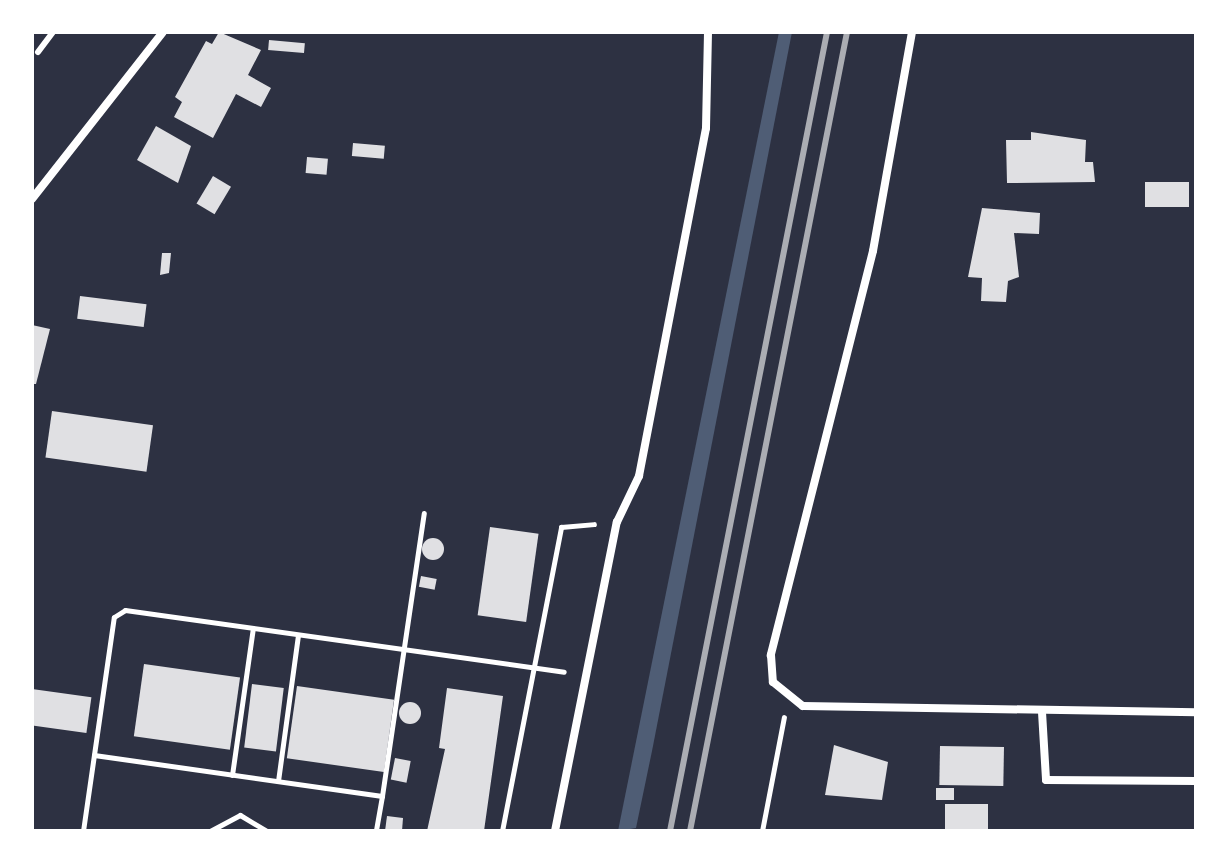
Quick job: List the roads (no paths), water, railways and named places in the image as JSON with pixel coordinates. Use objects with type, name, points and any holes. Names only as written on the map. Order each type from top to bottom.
[{"type":"street","points":[[32,199],[163,32]]},
{"type":"street","points":[[555,831],[617,522],[639,476],[706,128],[708,32]]},
{"type":"street","points":[[912,32],[873,251],[771,655],[773,682],[788,701],[1042,712],[1196,712]]},
{"type":"street","points":[[1042,712],[1046,780],[1196,781]]},
{"type":"lane","points":[[38,52],[53,32]]},
{"type":"water","points":[[779,32],[792,32],[652,751],[636,828],[618,831]]},
{"type":"railway","points":[[670,831],[827,32]]},
{"type":"railway","points":[[690,831],[847,32]]}]
